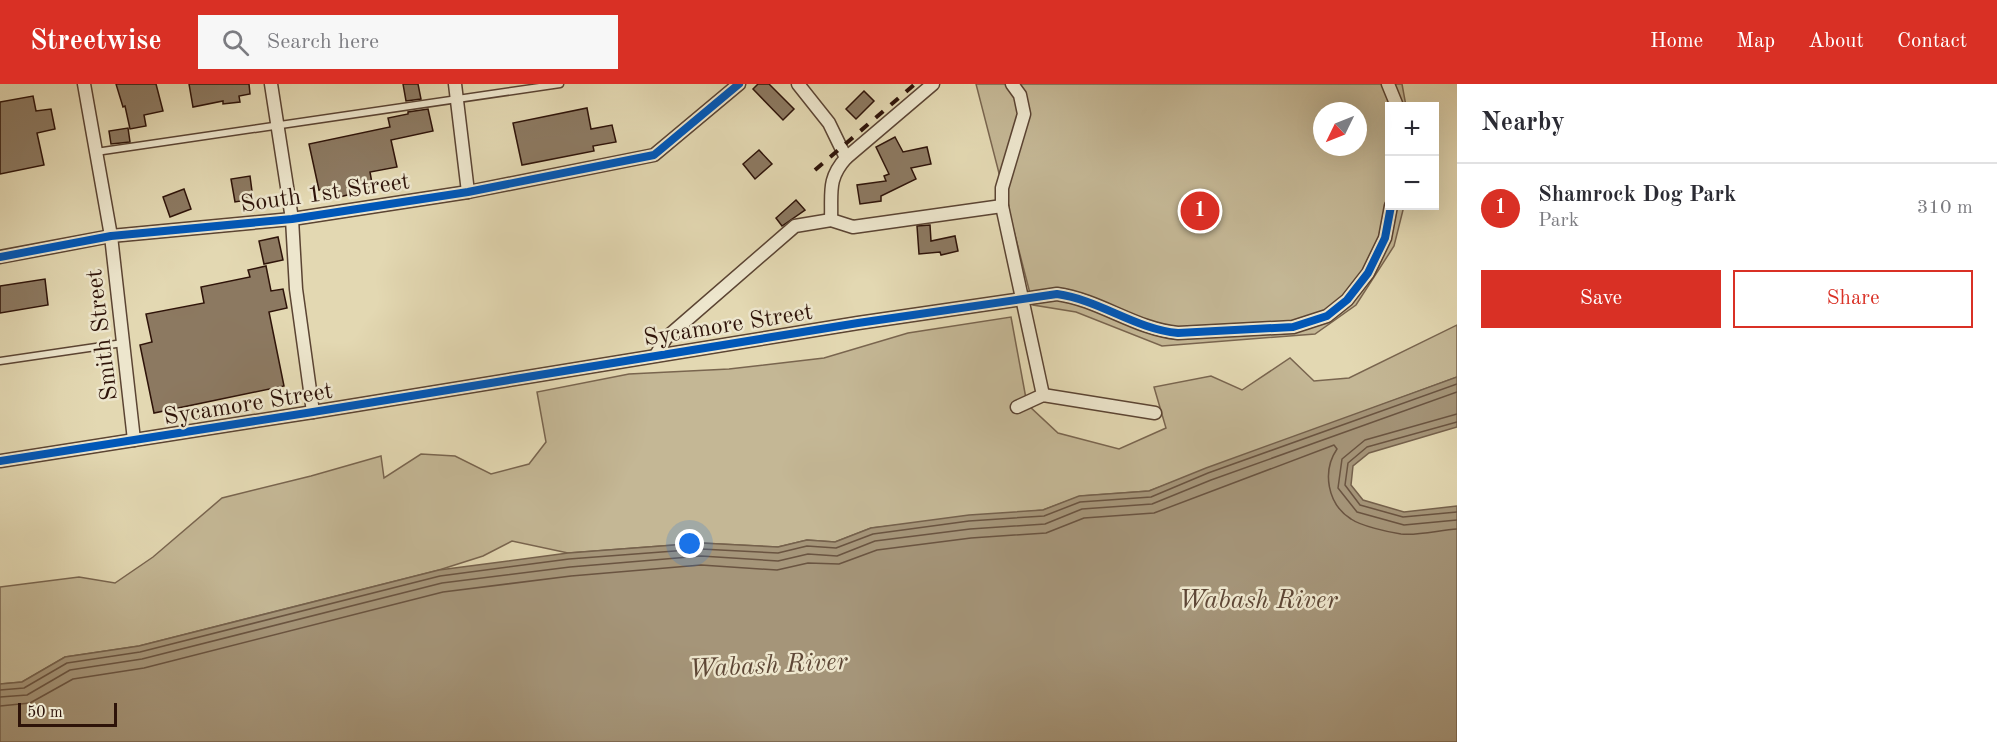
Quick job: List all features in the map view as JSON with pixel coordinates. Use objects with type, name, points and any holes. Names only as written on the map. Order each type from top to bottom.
[{"type":"street","name":"Smith Street","points":[[84,84],[111,236],[134,440]]},
{"type":"street","points":[[271,84],[292,219],[296,289],[313,412]]},
{"type":"street","points":[[455,84],[468,192]]},
{"type":"street","name":"South 1st Street","points":[[0,257],[111,236],[292,219],[468,192],[654,155],[739,84]]},
{"type":"street","points":[[798,84],[829,123],[846,158]]},
{"type":"street","points":[[831,220],[833,178],[836,169],[933,84]]},
{"type":"street","points":[[1012,84],[1020,95],[1024,114],[1002,188],[1002,206],[1043,395]]},
{"type":"street","points":[[1388,84],[1395,102]]},
{"type":"street","points":[[656,355],[666,338],[795,226],[831,220],[854,227],[1002,206]]},
{"type":"street","name":"Sycamore Street","points":[[0,461],[858,323],[1057,294],[1097,304],[1147,327],[1169,332],[1293,327],[1327,316],[1347,300],[1368,273],[1385,238],[1390,210]]},
{"type":"street","points":[[1017,407],[1043,395],[1155,413]]},
{"type":"lane","points":[[96,152],[560,84]]},
{"type":"lane","points":[[0,361],[123,343]]},
{"type":"shaded area","points":[[976,84],[1402,84],[1405,102],[1385,102],[1385,210],[1403,210],[1394,246],[1356,305],[1315,334],[1162,346],[1076,312],[1033,305]]},
{"type":"shaded area","points":[[1011,317],[1027,404],[1058,433],[1119,449],[1166,428],[1154,387],[1211,376],[1242,390],[1290,358],[1314,381],[1349,378],[1457,325],[1457,377],[1149,491],[1081,496],[1043,510],[871,528],[835,542],[807,540],[778,547],[701,543],[568,553],[512,541],[483,556],[439,570],[139,646],[65,657],[22,682],[0,684],[0,587],[79,577],[115,583],[153,557],[222,498],[381,456],[384,478],[421,454],[455,456],[491,474],[529,464],[546,442],[537,392],[629,374],[729,369],[824,358],[908,333]]},
{"type":"water","name":"Wabash River","points":[[1457,377],[1457,427],[1369,453],[1353,466],[1351,485],[1363,500],[1404,512],[1457,506],[1457,742],[0,742],[0,684],[22,682],[65,657],[139,646],[439,570],[568,553],[701,543],[778,547],[807,540],[835,542],[871,528],[969,515],[1043,510],[1079,496],[1149,491]]},
{"type":"building","points":[[116,84],[156,84],[163,111],[144,115],[146,126],[130,129],[125,106],[123,107]]},
{"type":"building","points":[[189,84],[249,84],[250,94],[239,96],[240,102],[223,104],[223,101],[193,107]]},
{"type":"building","points":[[403,84],[418,84],[421,99],[406,101]]},
{"type":"building","points":[[758,84],[769,84],[794,109],[783,120],[753,89]]},
{"type":"building","points":[[864,91],[874,101],[856,119],[846,109]]},
{"type":"building","points":[[33,96],[36,111],[51,109],[55,129],[37,133],[44,165],[0,174],[0,102]]},
{"type":"building","points":[[587,108],[591,129],[612,125],[616,142],[593,146],[594,151],[522,165],[513,123]]},
{"type":"building","points":[[428,109],[433,131],[391,140],[397,167],[370,172],[373,189],[339,197],[337,186],[319,190],[309,144],[390,127],[388,118]]},
{"type":"building","points":[[128,128],[130,142],[111,144],[109,131]]},
{"type":"building","points":[[895,137],[903,152],[927,147],[931,164],[911,168],[916,179],[881,196],[881,201],[860,204],[857,185],[886,181],[884,176],[889,174],[876,147]]},
{"type":"building","points":[[759,150],[772,164],[755,179],[743,164]]},
{"type":"building","points":[[250,176],[253,199],[235,202],[231,179]]},
{"type":"building","points":[[184,189],[191,209],[170,217],[163,197]]},
{"type":"building","points":[[796,200],[805,210],[782,226],[776,218]]},
{"type":"building","points":[[930,225],[931,241],[955,236],[958,251],[941,255],[940,252],[919,254],[917,226]]},
{"type":"building","points":[[278,237],[283,260],[264,264],[259,241]]},
{"type":"building","points":[[266,266],[271,291],[283,289],[287,308],[269,312],[284,386],[154,413],[140,345],[152,342],[146,314],[204,303],[201,287],[250,277],[248,270]]},
{"type":"building","points":[[45,279],[48,305],[0,313],[0,286]]},
{"type":"railway","points":[[815,170],[915,84]]},
{"type":"cycle path","points":[[0,257],[111,236],[292,219],[468,192],[654,155],[739,84]]},
{"type":"cycle path","points":[[0,461],[858,323],[1057,294],[1088,302],[1147,326],[1178,333],[1293,327],[1327,316],[1347,300],[1368,273],[1385,238],[1390,210]]},
{"type":"place","name":"Shamrock Dog Park","points":[[1200,211]]}]
